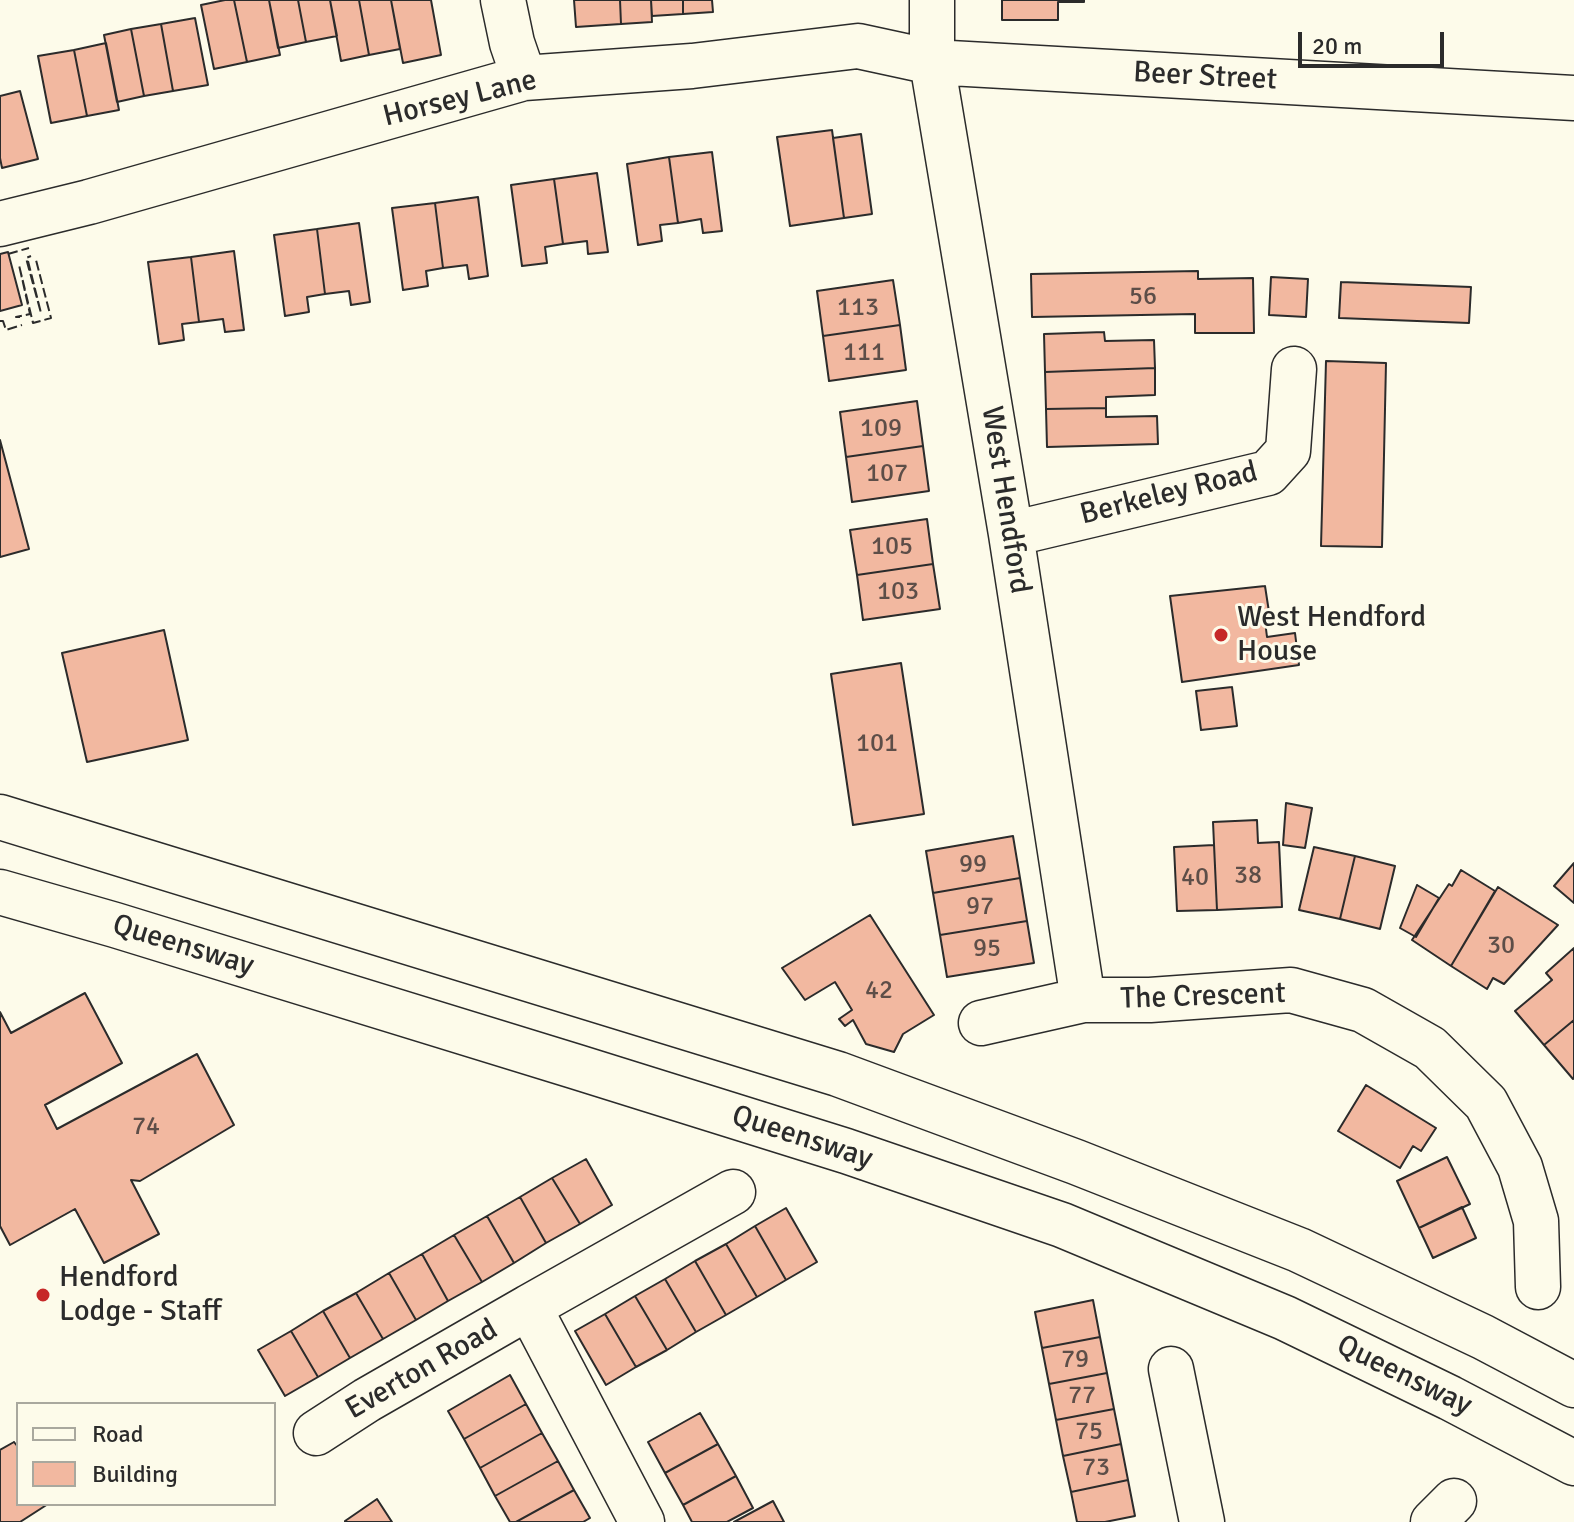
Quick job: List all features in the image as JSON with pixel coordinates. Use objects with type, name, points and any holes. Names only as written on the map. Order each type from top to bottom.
[{"type":"main road","points":[[503,0],[512,43],[524,78]]},
{"type":"main road","name":"West Hendford","points":[[932,0],[932,62],[1011,534],[1083,1000]]},
{"type":"main road","name":"Horsey Lane","points":[[0,224],[89,202],[524,78],[692,66],[858,46],[932,62]]},
{"type":"main road","name":"Beer Street","points":[[932,62],[1574,98]]},
{"type":"main road","name":"Berkeley Road","points":[[1011,534],[1268,473],[1288,451],[1294,369]]},
{"type":"main road","points":[[0,817],[838,1074],[1076,1162],[1299,1250],[1483,1337],[1574,1385]]},
{"type":"main road","name":"Queensway","points":[[0,892],[607,1076],[846,1151],[1062,1225],[1285,1318],[1450,1398],[1574,1463]]},
{"type":"main road","name":"The Crescent","points":[[981,1023],[1083,1000],[1150,1000],[1291,990],[1363,1010],[1430,1048],[1486,1103],[1520,1167],[1536,1221],[1538,1287]]},
{"type":"main road","name":"Everton Road","points":[[316,1433],[367,1400],[733,1192]]},
{"type":"main road","name":"Everton Road","points":[[529,1307],[642,1522]]},
{"type":"main road","points":[[1171,1369],[1202,1522]]},
{"type":"building","points":[[234,0],[247,62],[214,69],[201,5]]},
{"type":"building","points":[[234,0],[269,0],[280,55],[247,62]]},
{"type":"building","points":[[269,0],[298,0],[306,42],[278,48]]},
{"type":"building","points":[[298,0],[330,0],[337,36],[306,42]]},
{"type":"building","points":[[330,0],[359,0],[369,55],[341,61]]},
{"type":"building","points":[[359,0],[391,0],[400,49],[369,55]]},
{"type":"building","points":[[391,0],[431,0],[441,55],[403,63]]},
{"type":"building","points":[[574,0],[620,0],[621,24],[576,27]]},
{"type":"building","points":[[620,0],[651,0],[652,22],[621,24]]},
{"type":"building","points":[[651,0],[683,0],[683,14],[652,16]]},
{"type":"building","points":[[683,0],[712,0],[713,12],[683,14]]},
{"type":"building","points":[[1002,0],[1084,2],[1058,2],[1058,20],[1002,20]]},
{"type":"building","points":[[195,18],[208,85],[173,91],[161,24]]},
{"type":"building","points":[[161,24],[173,91],[144,96],[131,29]]},
{"type":"building","points":[[131,29],[144,96],[117,102],[104,35]]},
{"type":"building","points":[[106,43],[119,110],[87,116],[74,50]]},
{"type":"building","points":[[74,50],[87,116],[51,123],[38,56]]},
{"type":"building","points":[[20,91],[38,159],[2,168],[0,96]]},
{"type":"building","points":[[832,130],[844,218],[790,226],[777,137]]},
{"type":"building","points":[[861,134],[872,214],[844,218],[833,138]]},
{"type":"building","points":[[712,152],[722,231],[703,233],[701,219],[678,223],[669,157]]},
{"type":"building","points":[[669,157],[678,223],[660,225],[662,241],[638,245],[627,164]]},
{"type":"building","points":[[597,173],[608,252],[588,254],[587,241],[563,244],[554,179]]},
{"type":"building","points":[[554,179],[563,244],[545,247],[547,263],[522,266],[511,185]]},
{"type":"building","points":[[478,197],[488,276],[469,279],[467,265],[443,268],[435,203]]},
{"type":"building","points":[[435,203],[443,268],[426,271],[428,286],[403,290],[392,208]]},
{"type":"building","points":[[359,223],[370,302],[351,305],[349,291],[325,294],[317,229]]},
{"type":"building","points":[[317,229],[325,294],[307,297],[309,312],[285,316],[274,235]]},
{"type":"building","points":[[234,251],[244,330],[225,332],[223,319],[199,322],[191,257]]},
{"type":"building","points":[[8,252],[22,305],[0,311],[0,254]]},
{"type":"building","points":[[191,257],[199,322],[182,324],[184,340],[159,344],[148,262]]},
{"type":"building","points":[[1198,271],[1198,279],[1253,278],[1254,333],[1195,333],[1195,314],[1032,317],[1031,274]]},
{"type":"building","points":[[1271,277],[1308,279],[1306,317],[1269,315]]},
{"type":"building","points":[[893,280],[900,325],[823,336],[817,291]]},
{"type":"building","points":[[1341,282],[1471,287],[1469,323],[1339,318]]},
{"type":"building","points":[[900,325],[906,370],[829,381],[823,336]]},
{"type":"building","points":[[1104,332],[1105,341],[1154,340],[1155,368],[1045,372],[1044,334]]},
{"type":"building","points":[[1326,361],[1386,363],[1382,547],[1321,546]]},
{"type":"building","points":[[1155,368],[1155,395],[1106,397],[1106,408],[1046,409],[1045,372]]},
{"type":"building","points":[[917,401],[923,446],[846,457],[840,412]]},
{"type":"building","points":[[1106,408],[1106,417],[1157,416],[1158,444],[1047,447],[1046,409]]},
{"type":"building","points":[[0,440],[29,549],[0,557]]},
{"type":"building","points":[[923,446],[929,491],[852,502],[846,457]]},
{"type":"building","points":[[927,519],[933,564],[857,575],[850,530]]},
{"type":"building","points":[[933,564],[940,609],[863,620],[857,575]]},
{"type":"building","name":"West Hendford House","points":[[1265,586],[1269,612],[1264,613],[1267,637],[1295,633],[1299,665],[1182,682],[1170,596]]},
{"type":"building","points":[[164,630],[188,740],[87,762],[62,653]]},
{"type":"building","points":[[901,663],[924,814],[853,825],[831,674]]},
{"type":"building","points":[[1232,687],[1237,726],[1201,730],[1196,691]]},
{"type":"building","points":[[1286,803],[1312,808],[1305,848],[1283,845]]},
{"type":"building","points":[[1257,820],[1258,843],[1279,842],[1282,907],[1217,910],[1213,822]]},
{"type":"building","points":[[1013,836],[1020,878],[933,893],[926,851]]},
{"type":"building","points":[[1214,845],[1217,910],[1177,911],[1174,847]]},
{"type":"building","points":[[1314,847],[1355,856],[1340,919],[1299,910]]},
{"type":"building","points":[[1355,856],[1395,866],[1380,929],[1340,919]]},
{"type":"building","points":[[1574,863],[1574,903],[1554,886]]},
{"type":"building","points":[[1461,870],[1495,891],[1451,966],[1412,940]]},
{"type":"building","points":[[1020,878],[1027,921],[940,935],[933,893]]},
{"type":"building","points":[[1417,885],[1439,898],[1416,937],[1400,928]]},
{"type":"building","points":[[1498,887],[1558,925],[1504,984],[1493,978],[1487,989],[1451,966]]},
{"type":"building","points":[[870,915],[934,1015],[903,1034],[894,1052],[866,1044],[853,1020],[845,1026],[839,1019],[852,1010],[835,982],[805,1000],[782,968]]},
{"type":"building","points":[[1027,921],[1034,963],[947,977],[940,935]]},
{"type":"building","points":[[1574,948],[1574,1020],[1544,1045],[1515,1011],[1552,980],[1546,973]]},
{"type":"building","points":[[85,993],[122,1063],[45,1105],[57,1129],[197,1054],[234,1125],[140,1181],[131,1180],[159,1234],[104,1263],[75,1209],[10,1245],[0,1226],[0,1012],[11,1033]]},
{"type":"building","points":[[1574,1020],[1574,1078],[1573,1079],[1544,1045]]},
{"type":"building","points":[[1366,1085],[1436,1128],[1421,1151],[1413,1146],[1400,1168],[1338,1131]]},
{"type":"building","points":[[1447,1157],[1470,1204],[1419,1228],[1397,1181]]},
{"type":"building","points":[[586,1159],[612,1205],[580,1224],[552,1178]]},
{"type":"building","points":[[552,1178],[580,1224],[546,1243],[520,1197]]},
{"type":"building","points":[[520,1197],[546,1243],[514,1263],[487,1216]]},
{"type":"building","points":[[1462,1207],[1476,1238],[1433,1258],[1419,1228]]},
{"type":"building","points":[[786,1208],[817,1262],[786,1280],[755,1226]]},
{"type":"building","points":[[487,1216],[514,1263],[482,1282],[454,1235]]},
{"type":"building","points":[[755,1226],[786,1280],[757,1297],[726,1244]]},
{"type":"building","points":[[454,1235],[482,1282],[448,1301],[422,1254]]},
{"type":"building","points":[[726,1244],[757,1297],[726,1315],[695,1261]]},
{"type":"building","points":[[422,1254],[448,1301],[416,1320],[389,1273]]},
{"type":"building","points":[[695,1261],[726,1315],[696,1332],[665,1279]]},
{"type":"building","points":[[389,1273],[416,1320],[383,1339],[356,1293]]},
{"type":"building","points":[[665,1279],[696,1332],[667,1350],[635,1296]]},
{"type":"building","points":[[356,1293],[383,1339],[350,1358],[323,1311]]},
{"type":"building","points":[[635,1296],[667,1350],[636,1367],[605,1314]]},
{"type":"building","points":[[1093,1300],[1100,1337],[1042,1348],[1035,1312]]},
{"type":"building","points":[[323,1311],[350,1358],[318,1377],[291,1331]]},
{"type":"building","points":[[605,1314],[636,1367],[606,1385],[575,1331]]},
{"type":"building","points":[[291,1331],[318,1377],[285,1396],[258,1350]]},
{"type":"building","points":[[1100,1337],[1107,1373],[1049,1384],[1042,1348]]},
{"type":"building","points":[[1107,1373],[1114,1409],[1056,1420],[1049,1384]]},
{"type":"building","points":[[510,1375],[526,1404],[464,1439],[448,1411]]},
{"type":"building","points":[[526,1404],[542,1433],[480,1468],[464,1439]]},
{"type":"building","points":[[1114,1409],[1121,1444],[1063,1456],[1056,1420]]},
{"type":"building","points":[[700,1413],[718,1444],[665,1473],[648,1442]]},
{"type":"building","points":[[542,1433],[558,1461],[495,1496],[480,1468]]},
{"type":"building","points":[[14,1442],[16,1444],[16,1506],[45,1506],[20,1522],[0,1522],[0,1450]]},
{"type":"building","points":[[718,1444],[736,1476],[683,1505],[665,1473]]},
{"type":"building","points":[[1121,1444],[1128,1480],[1071,1492],[1063,1456]]},
{"type":"building","points":[[558,1461],[574,1490],[516,1522],[510,1522],[495,1496]]},
{"type":"building","points":[[736,1476],[753,1508],[727,1522],[692,1522],[683,1505]]},
{"type":"building","points":[[1128,1480],[1135,1516],[1105,1522],[1077,1522],[1071,1492]]},
{"type":"building","points":[[574,1490],[590,1518],[583,1522],[516,1522]]},
{"type":"building","points":[[377,1499],[392,1522],[345,1522],[345,1521]]},
{"type":"building","points":[[773,1501],[784,1522],[734,1522]]},
{"type":"fence","points":[[8,254],[29,248]]},
{"type":"fence","points":[[28,261],[41,313],[26,258],[31,256]]},
{"type":"fence","points":[[20,317],[16,317],[30,314],[19,265],[33,323],[51,318],[36,260]]},
{"type":"fence","points":[[0,321],[3,321],[6,330],[22,325]]},
{"type":"place","name":"West Hendford House","points":[[1221,635]]},
{"type":"place","name":"Hendford Lodge - Staff","points":[[43,1295]]}]
